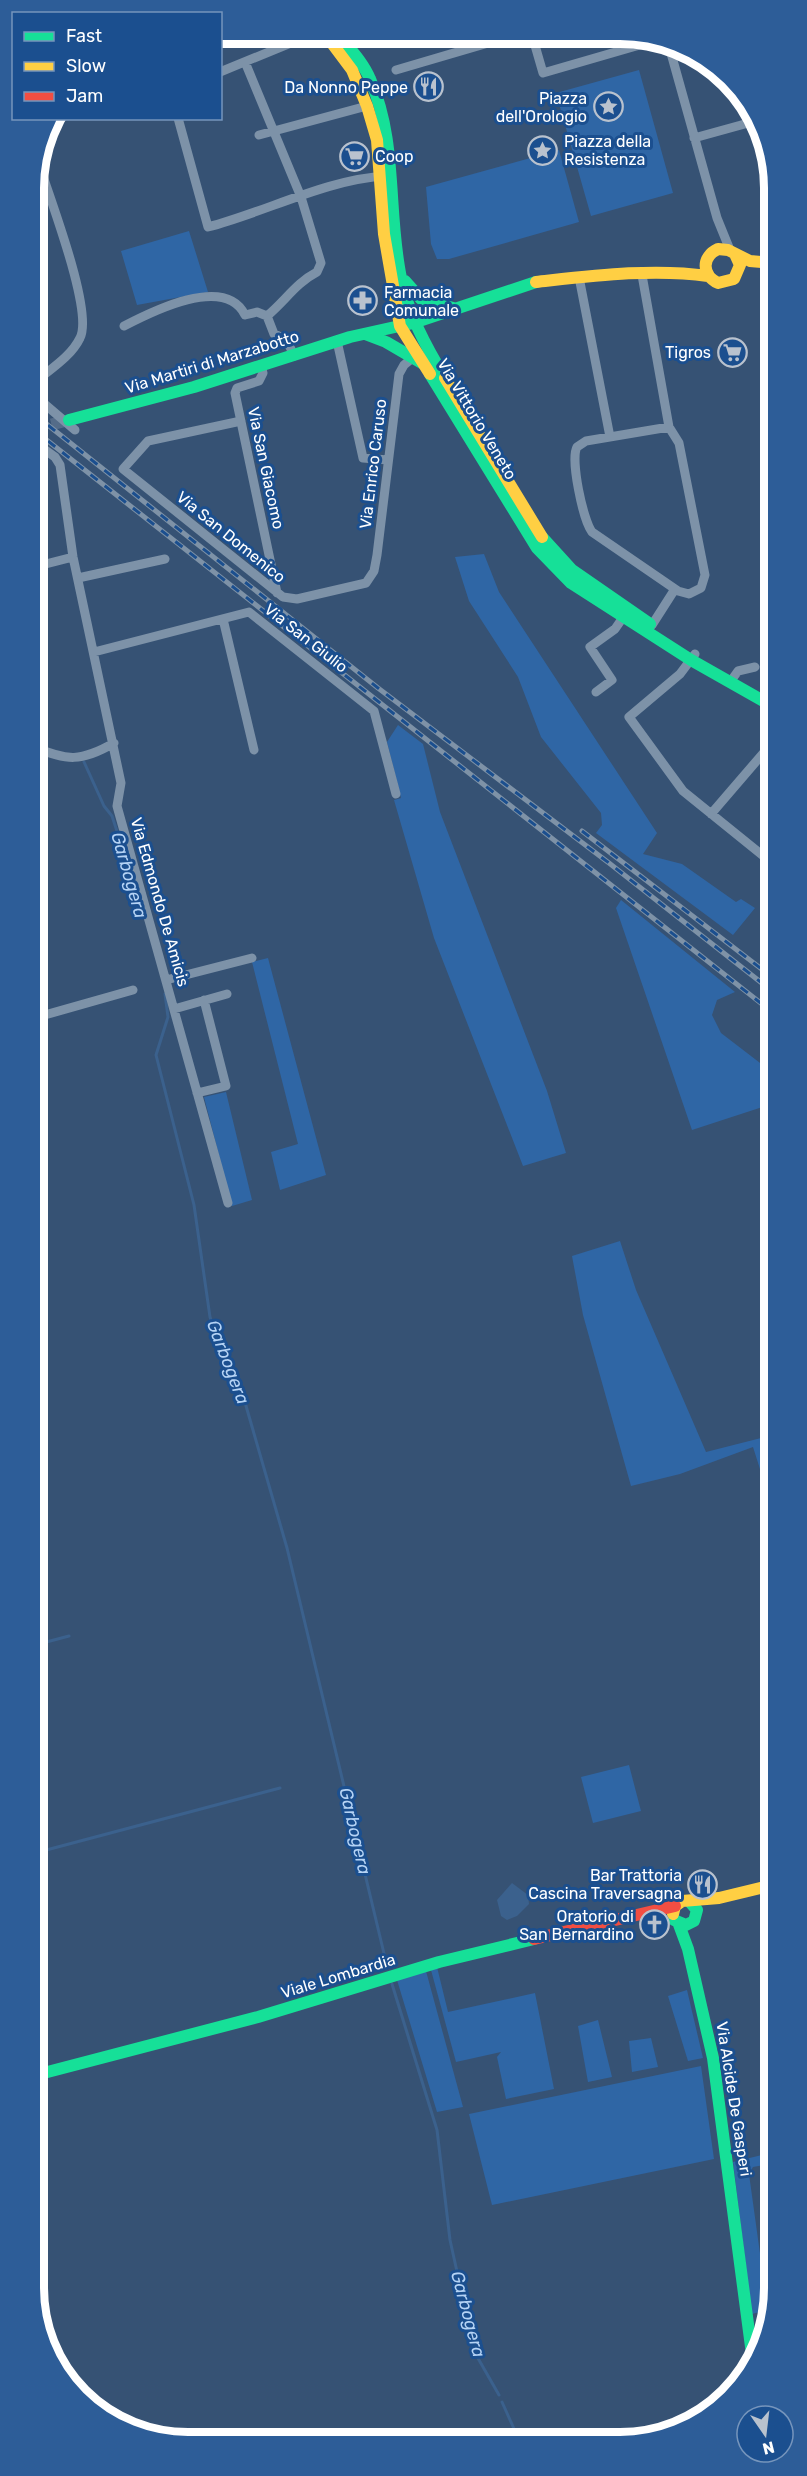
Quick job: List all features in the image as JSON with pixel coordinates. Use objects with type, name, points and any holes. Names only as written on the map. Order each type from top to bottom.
[{"type":"street","points":[[222,71],[286,44]]},
{"type":"street","name":"Via Vittorio Veneto","points":[[336,44],[352,70],[368,106],[386,176],[413,323],[544,540],[572,570],[627,612],[764,701]]},
{"type":"street","name":"Via Vittorio Veneto","points":[[339,44],[370,79],[387,138],[384,234],[400,326],[418,359],[537,548],[571,583],[652,625],[693,657],[764,694]]},
{"type":"street","points":[[396,70],[484,44]]},
{"type":"street","points":[[535,44],[543,73],[639,45]]},
{"type":"street","points":[[671,53],[717,221],[740,263],[739,274]]},
{"type":"street","points":[[245,62],[301,198],[321,263],[317,272],[300,281],[289,298],[267,316]]},
{"type":"street","points":[[260,135],[368,106]]},
{"type":"street","points":[[179,120],[208,227],[249,216],[358,179],[386,176]]},
{"type":"street","points":[[694,138],[748,123]]},
{"type":"street","points":[[44,180],[75,281],[82,318],[82,336],[75,347],[44,373]]},
{"type":"street","points":[[646,275],[706,262],[714,251],[717,221]]},
{"type":"street","points":[[714,251],[732,252],[764,264]]},
{"type":"street","points":[[706,262],[708,276]]},
{"type":"street","points":[[646,275],[687,273],[708,276],[724,284],[739,274],[764,267]]},
{"type":"street","points":[[646,275],[669,427],[679,443],[705,575],[705,581],[697,592],[683,594],[597,536],[586,522],[574,452],[581,443],[669,427]]},
{"type":"street","name":"Via Martiri di Marzabotto","points":[[72,425],[337,341],[413,323],[525,284],[579,277],[646,275]]},
{"type":"street","points":[[579,277],[610,437]]},
{"type":"street","points":[[403,278],[421,299],[457,309]]},
{"type":"street","points":[[124,326],[161,307],[188,299],[221,297],[236,302],[244,315],[257,312],[267,316],[274,334],[291,346],[294,356]]},
{"type":"street","points":[[364,334],[377,338],[418,359]]},
{"type":"street","points":[[337,341],[363,458],[388,460]]},
{"type":"street","name":"Via Enrico Caruso","points":[[366,583],[374,571],[400,369],[418,359]]},
{"type":"street","name":"Via San Giacomo","points":[[261,365],[263,373],[259,381],[236,390],[277,593]]},
{"type":"street","points":[[44,403],[72,425]]},
{"type":"street","name":"Via San Domenico","points":[[241,421],[148,441],[123,469],[277,593],[297,599],[366,583]]},
{"type":"street","name":"Via Edmondo De Amicis","points":[[44,449],[55,457],[60,465],[73,557],[121,783],[117,806],[228,1203]]},
{"type":"street","points":[[44,564],[73,557]]},
{"type":"street","points":[[78,578],[165,559]]},
{"type":"street","points":[[652,625],[675,589]]},
{"type":"street","name":"Via San Giulio","points":[[94,652],[249,612],[374,711],[396,794]]},
{"type":"street","points":[[596,692],[612,680],[590,647],[615,629],[627,612]]},
{"type":"street","points":[[224,619],[254,750]]},
{"type":"street","points":[[693,657],[668,686],[629,717],[683,791],[764,856]]},
{"type":"street","points":[[733,678],[738,671],[755,667]]},
{"type":"street","points":[[44,751],[60,758],[94,753],[114,743]]},
{"type":"street","points":[[711,814],[764,753]]},
{"type":"street","points":[[166,980],[252,958]]},
{"type":"street","points":[[44,1015],[133,990]]},
{"type":"street","points":[[174,1009],[227,994]]},
{"type":"street","points":[[197,1093],[226,1086],[204,1000]]},
{"type":"street","points":[[677,1921],[673,1914],[675,1906],[682,1901],[719,1898],[763,1884]]},
{"type":"street","points":[[751,1889],[763,1887]]},
{"type":"street","points":[[651,1913],[686,1925],[695,1920],[719,1898]]},
{"type":"street","points":[[690,1902],[697,1910],[695,1920]]},
{"type":"street","name":"Viale Lombardia","points":[[44,2073],[258,2017],[447,1959],[675,1906]]},
{"type":"street","name":"Via Alcide De Gasperi","points":[[688,1949],[695,1920]]},
{"type":"street","name":"Via Alcide De Gasperi","points":[[677,1921],[688,1949],[713,2058],[751,2347]]},
{"type":"shaded area","points":[[639,70],[673,193],[591,216],[556,93]]},
{"type":"shaded area","points":[[559,150],[579,222],[449,259],[437,259],[431,244],[426,187]]},
{"type":"shaded area","points":[[189,231],[208,292],[137,305],[121,251]]},
{"type":"shaded area","points":[[484,554],[499,592],[657,833],[643,854],[682,864],[736,902],[741,899],[755,908],[733,935],[596,833],[602,825],[601,813],[541,737],[518,677],[469,601],[455,557]]},
{"type":"shaded area","points":[[398,725],[423,744],[440,812],[547,1091],[566,1153],[523,1166],[434,938],[394,800],[401,798],[387,742]]},
{"type":"shaded area","points":[[621,900],[735,992],[717,1000],[712,1015],[721,1033],[764,1066],[764,1107],[692,1130],[616,908]]},
{"type":"shaded area","points":[[268,958],[326,1175],[280,1190],[271,1152],[298,1144],[252,962]]},
{"type":"shaded area","points":[[226,1092],[252,1200],[232,1206],[204,1097]]},
{"type":"shaded area","points":[[620,1241],[636,1290],[706,1452],[763,1437],[763,1480],[753,1447],[680,1474],[631,1486],[583,1315],[572,1256]]},
{"type":"shaded area","points":[[629,1765],[641,1811],[593,1823],[581,1777]]},
{"type":"shaded area","points":[[512,1883],[528,1895],[529,1904],[517,1916],[507,1920],[501,1916],[497,1900]]},
{"type":"shaded area","points":[[437,1967],[448,2012],[535,1993],[554,2089],[506,2099],[497,2057],[501,2052],[456,2062],[431,1970]]},
{"type":"shaded area","points":[[426,1971],[463,2107],[437,2112],[397,1980]]},
{"type":"shaded area","points":[[687,1990],[703,2058],[688,2061],[668,1996]]},
{"type":"shaded area","points":[[598,2020],[612,2077],[588,2082],[578,2026]]},
{"type":"shaded area","points":[[651,2038],[658,2067],[632,2072],[629,2041]]},
{"type":"shaded area","points":[[701,2066],[714,2159],[492,2205],[469,2114]]},
{"type":"shaded area","points":[[763,2155],[763,2165],[753,2167],[749,2174],[763,2275],[762,2311],[752,2314],[733,2162]]},
{"type":"waterway","name":"Garbogera","points":[[84,762],[104,806],[112,816],[135,886]]},
{"type":"waterway","name":"Garbogera","points":[[165,994],[168,1017],[156,1055],[194,1205],[210,1317],[218,1342],[242,1392],[287,1548],[387,1966]]},
{"type":"waterway","points":[[44,1643],[69,1636]]},
{"type":"waterway","points":[[44,1851],[280,1788]]},
{"type":"waterway","name":"Garbogera","points":[[392,1984],[437,2130],[450,2240],[475,2353],[499,2395]]},
{"type":"waterway","name":"Garbogera","points":[[502,2402],[515,2432]]},
{"type":"tunnel","points":[[44,426],[69,420]]},
{"type":"railway","points":[[44,422],[378,688],[609,863],[764,984]]},
{"type":"railway","points":[[44,438],[764,1005]]},
{"type":"railway","points":[[582,831],[764,971]]},
{"type":"traffic: fast","points":[[347,44],[370,79],[385,127],[397,253],[408,305],[418,330],[445,378]]},
{"type":"traffic: fast","points":[[405,281],[421,299],[453,308]]},
{"type":"traffic: fast","points":[[69,420],[194,387],[350,337],[413,323],[536,282]]},
{"type":"traffic: fast","points":[[365,334],[386,342],[422,363]]},
{"type":"traffic: fast","points":[[430,374],[537,548],[571,583],[691,660],[764,701]]},
{"type":"traffic: fast","points":[[542,537],[572,570],[650,624]]},
{"type":"traffic: fast","points":[[674,1920],[686,1925],[694,1921],[697,1910],[690,1902]]},
{"type":"traffic: fast","points":[[678,1922],[688,1949],[713,2058],[751,2347]]},
{"type":"traffic: fast","points":[[44,2073],[258,2017],[439,1962],[534,1939]]},
{"type":"traffic: slow","points":[[332,44],[352,70],[367,106],[377,140],[384,234],[400,326],[430,374]]},
{"type":"traffic: slow","points":[[735,254],[740,265],[734,279],[718,283],[713,280],[706,271],[706,261],[712,252],[718,249],[728,250],[750,261],[764,262]]},
{"type":"traffic: slow","points":[[536,282],[643,273],[708,276]]},
{"type":"traffic: slow","points":[[445,378],[542,537]]},
{"type":"traffic: slow","points":[[673,1914],[675,1906],[682,1901],[719,1898],[763,1887]]},
{"type":"traffic: jam","points":[[534,1939],[675,1906]]},
{"type":"place","name":"Da Nonno Peppe","points":[[429,87]]},
{"type":"place","name":"Piazza dell'Orologio","points":[[608,107]]},
{"type":"place","name":"Piazza della Resistenza","points":[[543,150]]},
{"type":"place","name":"Coop","points":[[354,156]]},
{"type":"place","name":"Farmacia Comunale","points":[[363,301]]},
{"type":"place","name":"Tigros","points":[[732,352]]},
{"type":"place","name":"Bar Trattoria Cascina Traversagna","points":[[703,1884]]},
{"type":"place","name":"Oratorio di San Bernardino","points":[[655,1925]]}]
